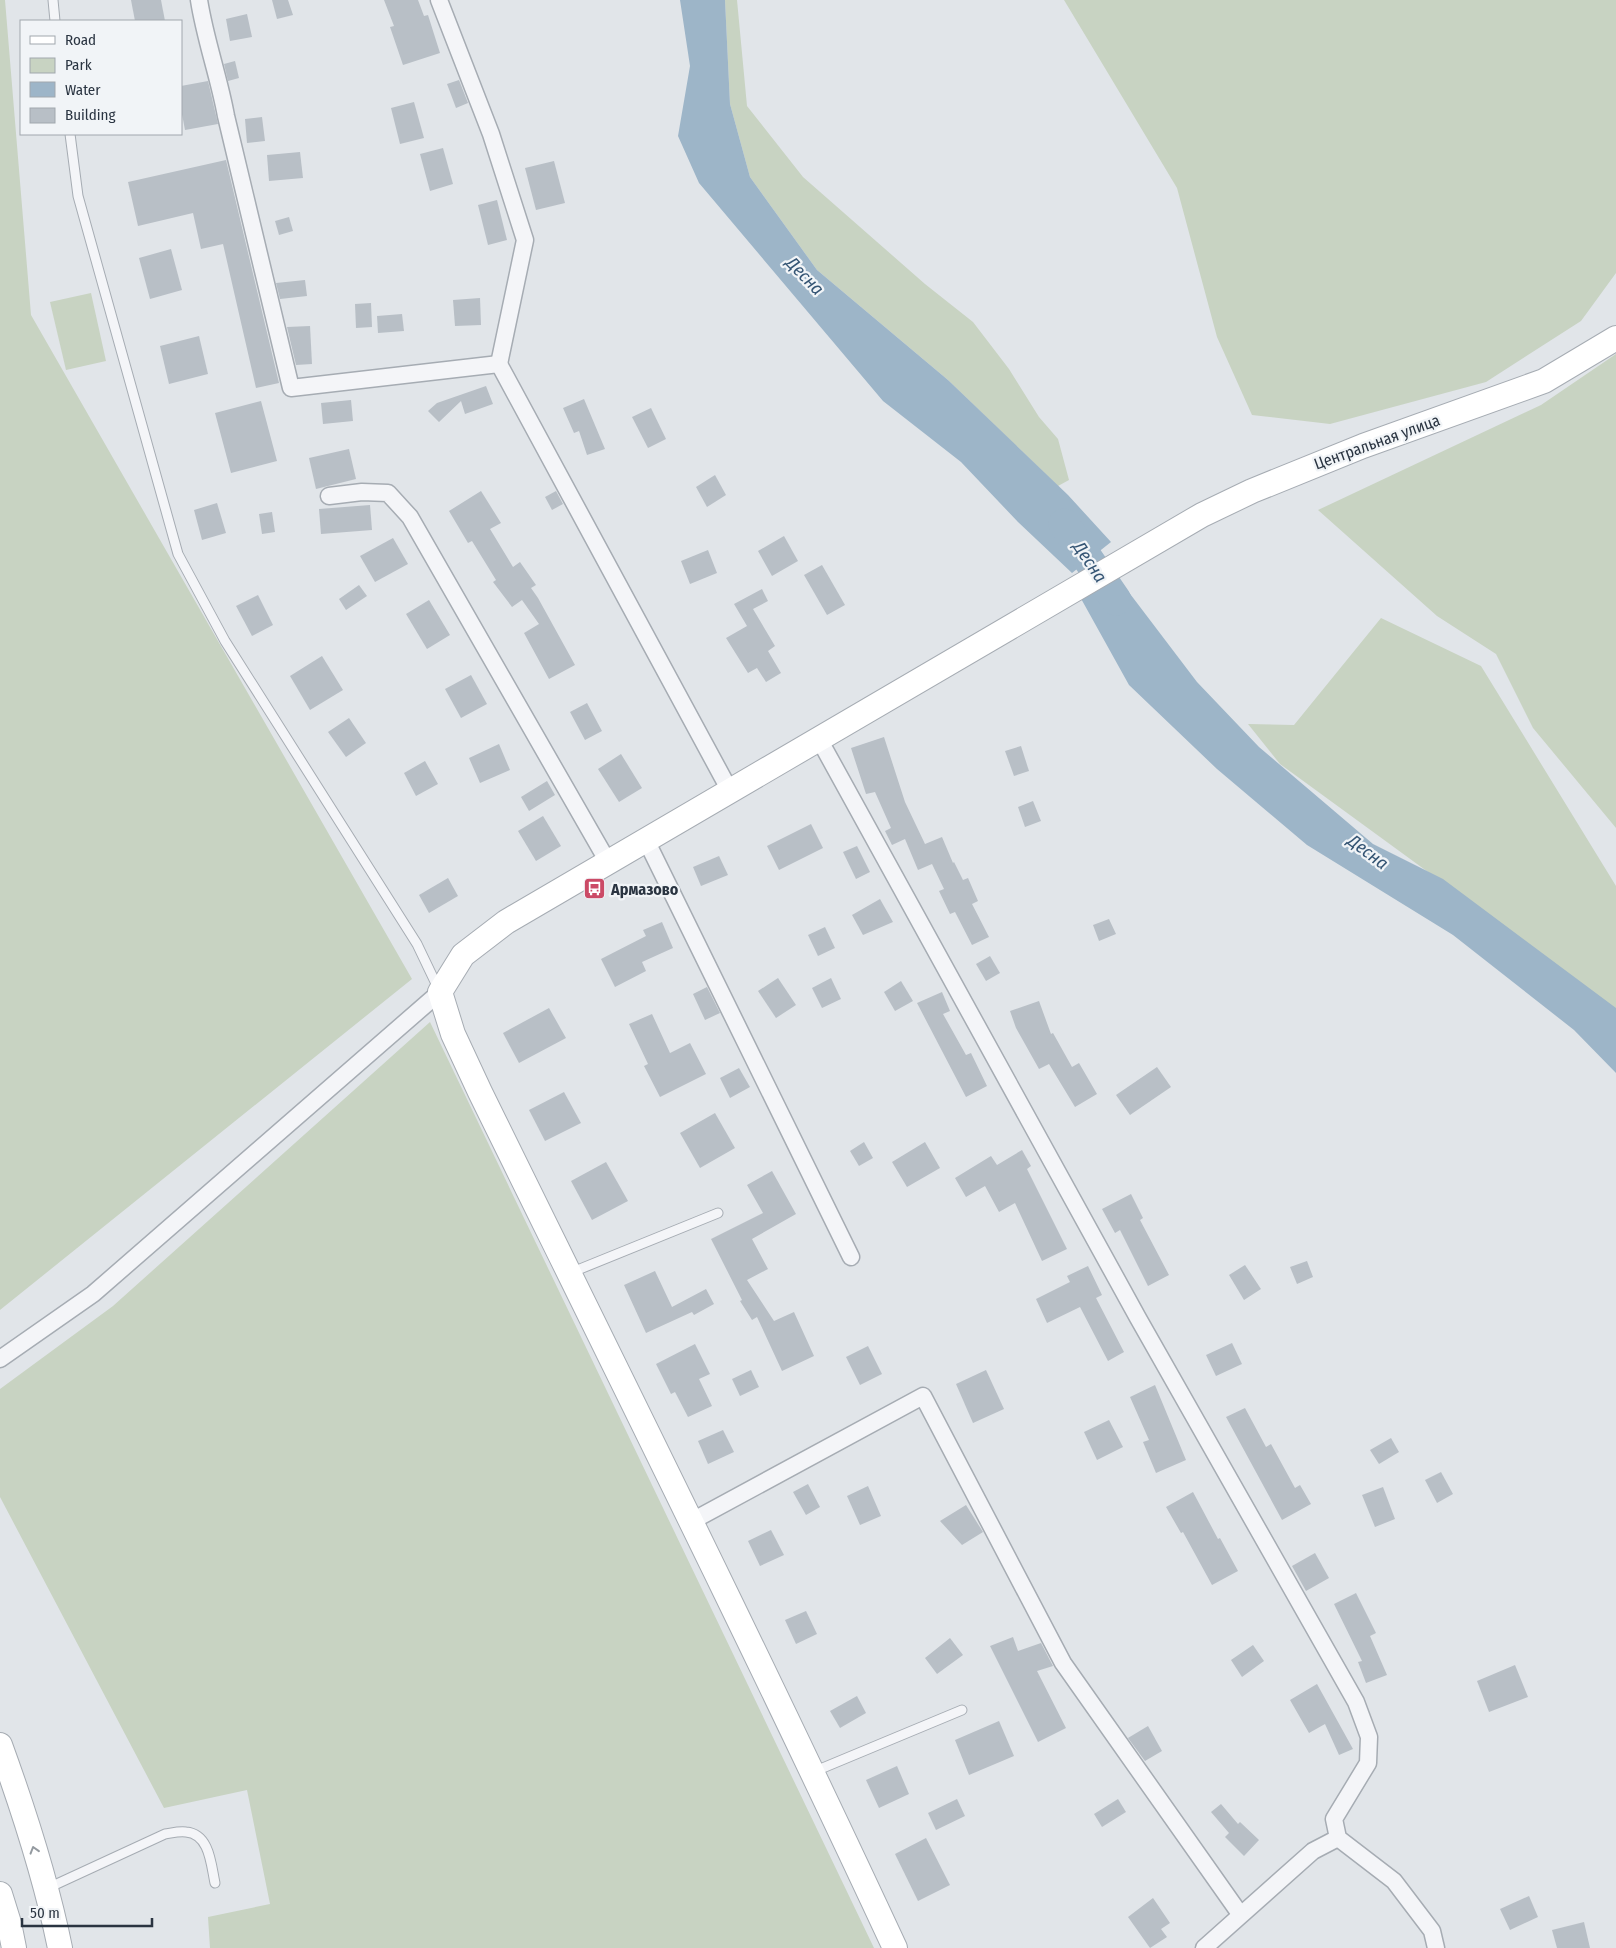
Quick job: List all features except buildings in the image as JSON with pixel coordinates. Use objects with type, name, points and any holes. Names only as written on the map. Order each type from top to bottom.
[{"type":"street","points":[[199,0],[202,22],[220,83],[226,116],[291,388],[499,364]]},
{"type":"street","points":[[439,0],[491,134],[525,240],[499,364],[730,791]]},
{"type":"street","name":"Центральная улица","points":[[440,992],[463,955],[506,922],[1202,516],[1252,491],[1363,446],[1544,382],[1616,338]]},
{"type":"street","points":[[329,496],[362,492],[388,493],[410,517],[608,862]]},
{"type":"street","points":[[818,740],[1138,1318],[1356,1702],[1368,1737],[1368,1763],[1334,1819],[1338,1838],[1394,1881],[1432,1931],[1436,1948]]},
{"type":"street","points":[[646,840],[851,1257]]},
{"type":"street","points":[[0,1359],[93,1294],[440,992],[453,1034],[568,1273],[692,1521],[813,1772],[895,1948]]},
{"type":"street","points":[[692,1521],[922,1396],[1063,1663],[1240,1914]]},
{"type":"street","points":[[0,1745],[16,1788],[46,1889],[60,1948]]},
{"type":"street","points":[[1204,1948],[1313,1851],[1338,1838]]},
{"type":"street","points":[[0,1894],[14,1948]]},
{"type":"lane","points":[[52,0],[55,20]]},
{"type":"lane","points":[[70,135],[78,196],[178,554],[224,641],[417,944],[440,992]]},
{"type":"lane","points":[[568,1273],[718,1213]]},
{"type":"lane","points":[[813,1772],[962,1710]]},
{"type":"lane","points":[[46,1889],[166,1834],[186,1832],[200,1837],[206,1846],[215,1883]]},
{"type":"green space","points":[[0,0],[5,0],[31,315],[412,979],[0,1310]]},
{"type":"green space","points":[[725,0],[737,0],[747,106],[803,177],[925,284],[973,322],[1009,369],[1039,417],[1058,439],[1069,480],[1058,486],[948,380],[817,270],[750,177],[730,104]]},
{"type":"green space","points":[[1064,0],[1616,0],[1616,273],[1581,321],[1486,382],[1330,424],[1252,415],[1217,337],[1177,188]]},
{"type":"green space","points":[[91,293],[106,361],[66,370],[50,302]]},
{"type":"green space","points":[[1616,354],[1616,828],[1533,728],[1496,654],[1437,616],[1318,510],[1541,405]]},
{"type":"green space","points":[[1381,618],[1481,666],[1616,886],[1616,1009],[1280,764],[1248,724],[1294,725]]},
{"type":"green space","points":[[430,1022],[874,1948],[210,1948],[208,1917],[270,1904],[247,1790],[164,1808],[0,1497],[0,1389],[113,1306]]},
{"type":"water","points":[[680,0],[725,0],[730,104],[750,177],[817,270],[948,380],[1068,495],[1111,542],[1072,573],[1018,522],[961,462],[883,401],[699,183],[678,136],[690,66]]},
{"type":"water","points":[[1115,574],[1197,682],[1259,747],[1373,844],[1443,879],[1616,1008],[1616,1073],[1574,1030],[1453,935],[1307,845],[1217,769],[1129,685],[1079,595]]},
{"type":"waterway","name":"Десна","points":[[1064,524],[1116,600]]},
{"type":"place","name":"Армазово","points":[[595,889]]}]
